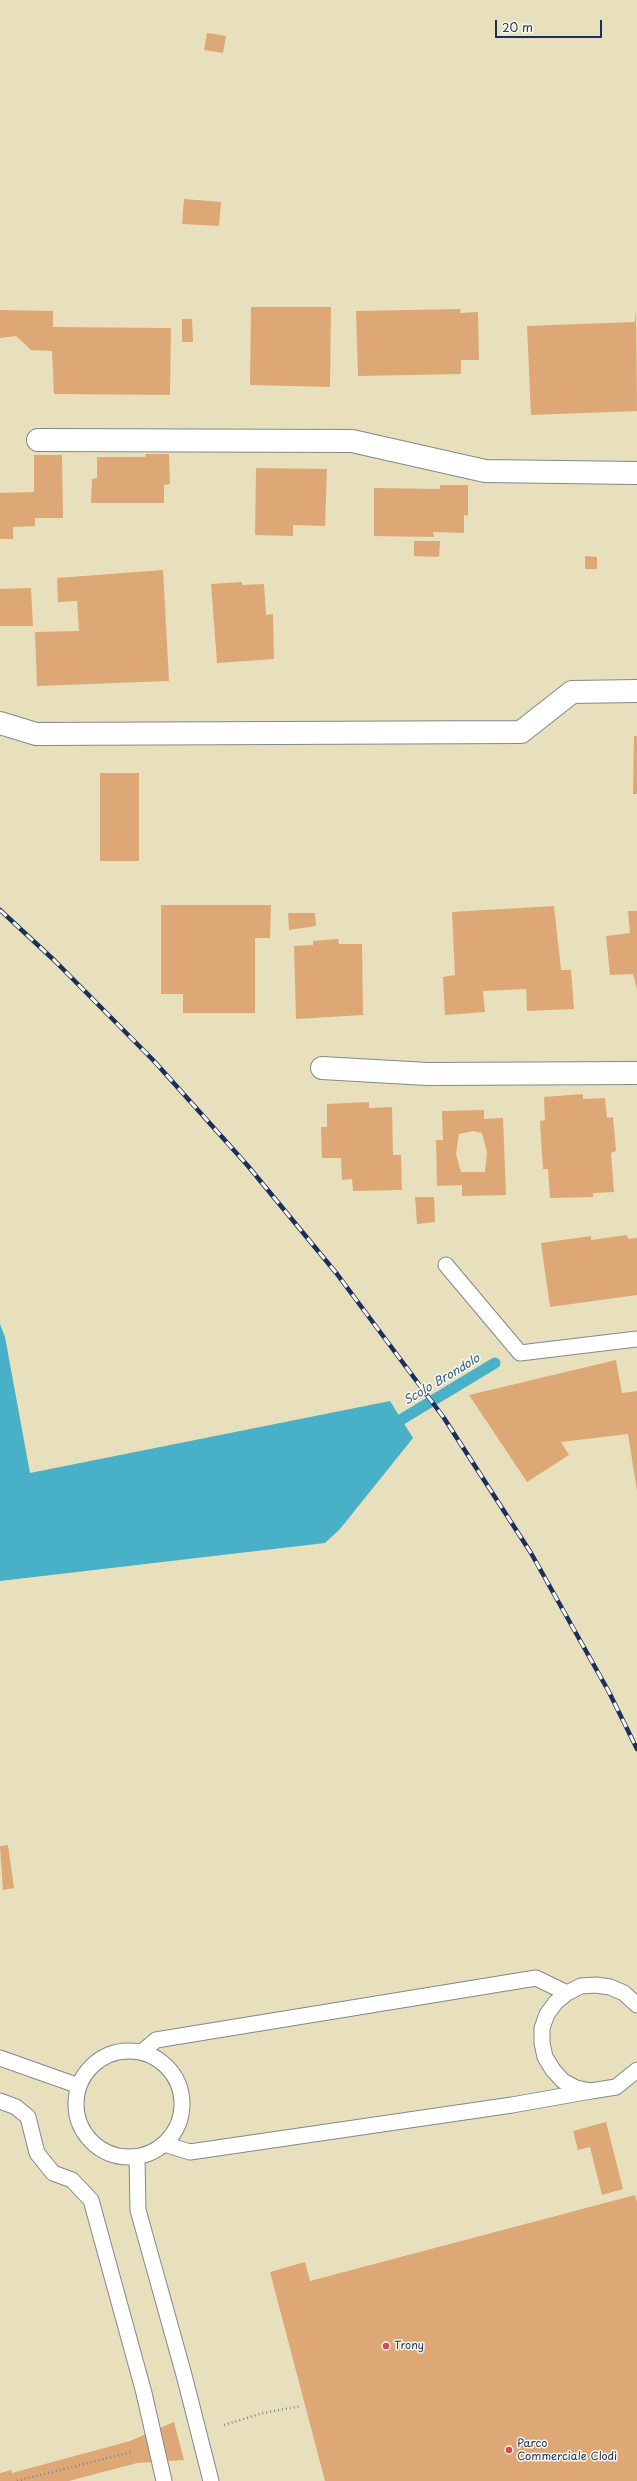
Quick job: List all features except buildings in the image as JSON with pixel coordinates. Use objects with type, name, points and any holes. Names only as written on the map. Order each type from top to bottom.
[{"type":"street","points":[[38,440],[352,441],[485,471],[637,473]]},
{"type":"street","points":[[0,723],[36,734],[521,732],[572,692],[637,691]]},
{"type":"street","points":[[322,1068],[427,1074],[637,1073]]},
{"type":"lane","points":[[446,1265],[520,1353],[637,1339]]},
{"type":"lane","points":[[142,2052],[156,2040],[536,1978],[567,1993]]},
{"type":"lane","points":[[591,2091],[576,2088],[563,2081],[553,2070],[546,2057],[542,2043],[542,2028],[548,2014],[556,2002],[567,1993],[581,1986],[596,1985],[610,1987],[624,1993],[637,2005]]},
{"type":"lane","points":[[122,2052],[142,2052],[157,2059],[170,2070],[178,2083],[182,2099],[181,2116],[175,2131],[164,2144],[152,2152],[137,2156],[121,2157],[106,2152],[93,2144],[83,2132],[77,2117],[76,2102],[79,2086],[86,2073],[97,2062],[122,2052]]},
{"type":"lane","points":[[0,2058],[79,2086]]},
{"type":"lane","points":[[164,2144],[190,2152],[512,2105],[616,2087],[637,2071]]},
{"type":"lane","points":[[0,2101],[16,2107],[28,2118],[37,2153],[53,2172],[72,2180],[91,2200],[144,2393],[164,2481]]},
{"type":"lane","points":[[137,2156],[138,2210],[184,2375],[211,2481]]},
{"type":"water","points":[[0,1324],[5,1337],[30,1473],[390,1401],[413,1438],[340,1529],[325,1543],[0,1581]]},
{"type":"waterway","name":"Scolo Brondolo","points":[[402,1419],[495,1363]]},
{"type":"railway","points":[[0,910],[55,961],[154,1061],[248,1166],[337,1274],[444,1418],[531,1553],[609,1692],[637,1749]]},
{"type":"place","name":"Trony","points":[[386,2346]]},
{"type":"place","name":"Parco Commerciale Clodì","points":[[509,2450]]}]
